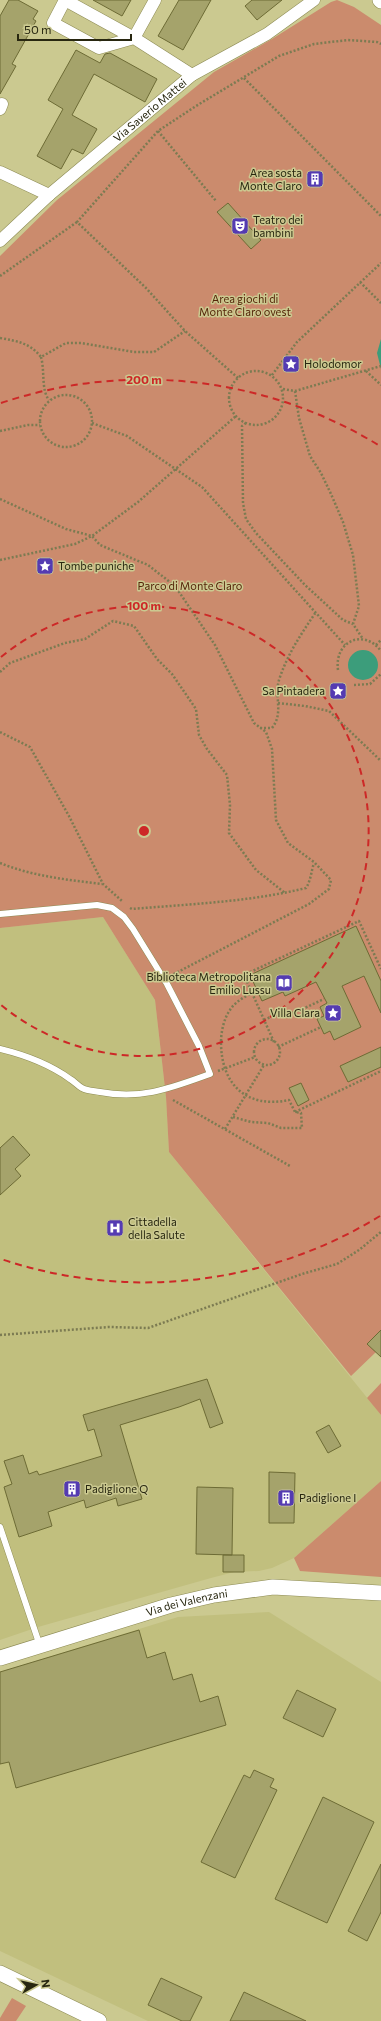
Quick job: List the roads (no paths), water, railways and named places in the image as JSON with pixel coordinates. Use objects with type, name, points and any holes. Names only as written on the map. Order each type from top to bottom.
[{"type":"street","points":[[155,0],[134,38],[99,48],[53,23],[65,0],[134,38],[192,75]]},
{"type":"street","name":"Via Saverio Mattei","points":[[0,241],[49,194],[192,75],[267,34],[314,0]]},
{"type":"street","points":[[0,172],[49,194]]},
{"type":"street","name":"Via dei Valenzani","points":[[0,1658],[171,1605],[247,1590],[273,1587],[381,1593]]},
{"type":"street","points":[[0,1973],[99,2021]]},
{"type":"lane","points":[[0,914],[77,905],[97,905],[112,908],[124,916],[164,980],[200,1046],[210,1074],[159,1091],[134,1096],[106,1093],[82,1089],[70,1078],[41,1062],[27,1056],[0,1049]]},
{"type":"lane","points":[[0,1527],[40,1646]]},
{"type":"place","name":"Area sosta Monte Claro","points":[[315,179]]},
{"type":"place","name":"Teatro dei bambini","points":[[240,226]]},
{"type":"place","name":"Holodomor","points":[[291,364]]},
{"type":"place","name":"Tombe puniche","points":[[45,566]]},
{"type":"place","name":"Sa Pintadera","points":[[338,691]]},
{"type":"place","name":"Biblioteca Metropolitana Emilio Lussu","points":[[284,983]]},
{"type":"place","name":"Villa Clara","points":[[333,1013]]},
{"type":"place","name":"Cittadella della Salute","points":[[115,1228]]},
{"type":"place","name":"Padiglione Q","points":[[72,1489]]},
{"type":"place","name":"Padiglione I","points":[[286,1498]]},
{"type":"park label","name":"Area giochi di Monte Claro ovest","points":[[245,305]]},
{"type":"park label","name":"Parco di Monte Claro","points":[[190,586]]}]
